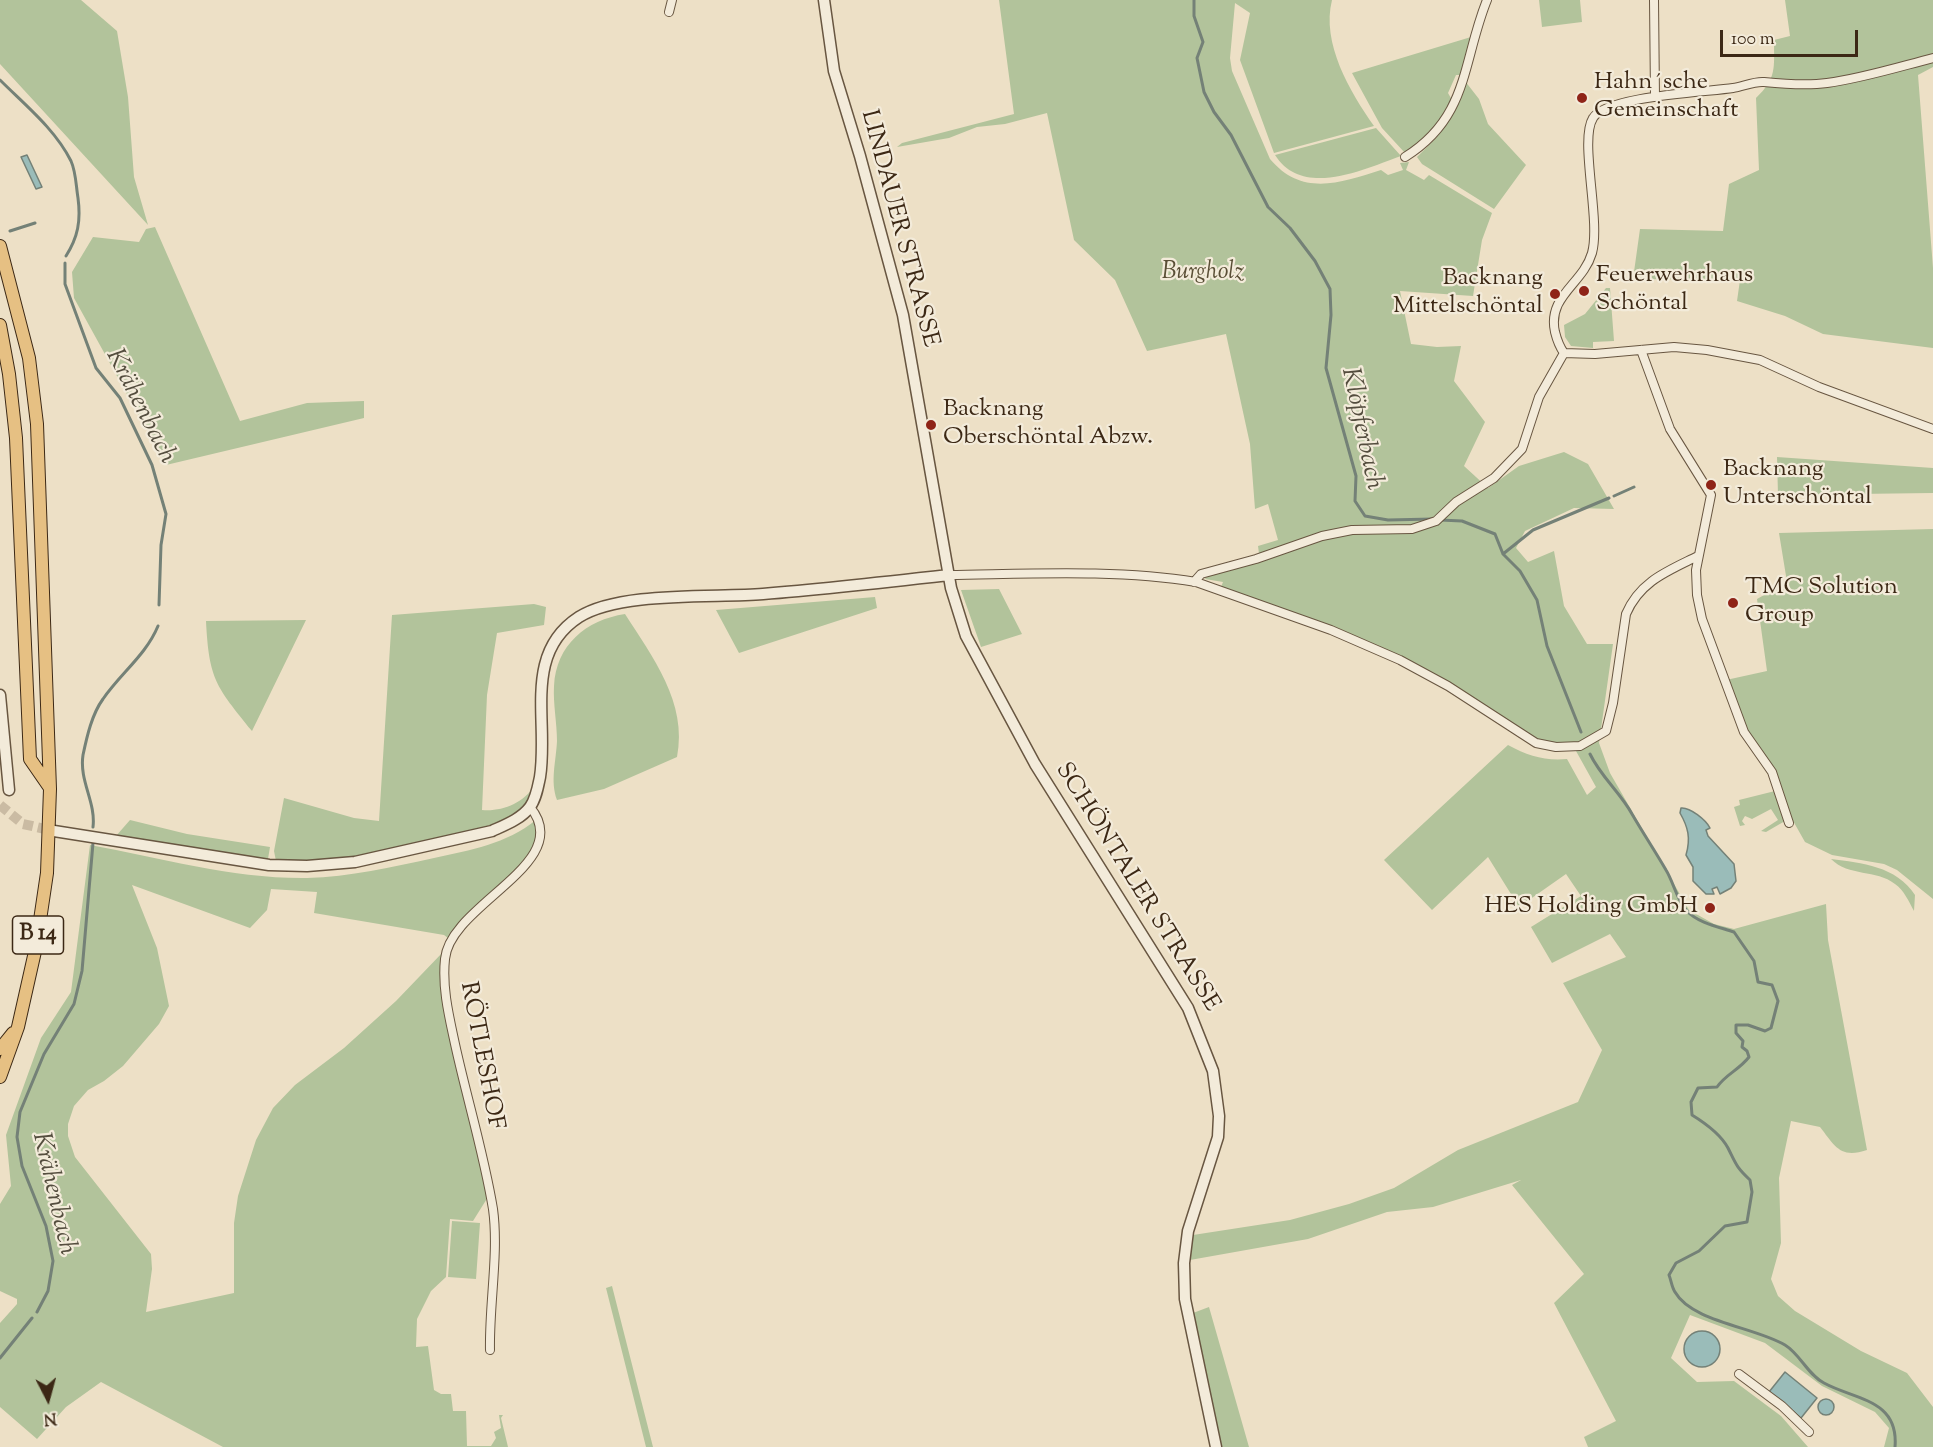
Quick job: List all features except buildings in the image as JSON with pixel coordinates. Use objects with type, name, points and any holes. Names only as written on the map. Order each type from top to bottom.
[{"type":"main road","points":[[0,246],[29,358],[37,424],[50,789]]},
{"type":"main road","points":[[0,325],[9,374],[16,438],[30,759],[50,789]]},
{"type":"main road","name":"B 14","points":[[0,1077],[18,1028],[32,970],[47,873],[50,789]]},
{"type":"main road","name":"B 14","points":[[0,1048],[18,1028]]},
{"type":"street","points":[[669,12],[672,0]]},
{"type":"street","name":"LINDAUER STRASSE","points":[[824,0],[834,71],[860,156],[903,315],[949,576]]},
{"type":"street","points":[[1405,157],[1434,135],[1448,114],[1463,80],[1487,0]]},
{"type":"street","points":[[1654,0],[1655,97]]},
{"type":"street","points":[[1564,353],[1559,346],[1553,323],[1554,309],[1591,256],[1595,234],[1588,136],[1593,118],[1603,109],[1655,97],[1733,88],[1762,82],[1774,85],[1826,84],[1933,58]]},
{"type":"street","points":[[1564,353],[1595,354],[1674,347],[1707,350],[1760,360],[1836,393],[1933,429]]},
{"type":"street","points":[[1641,350],[1670,429],[1711,495],[1698,556],[1697,595],[1702,619],[1744,732],[1772,772],[1789,823]]},
{"type":"street","points":[[1194,582],[1201,574],[1322,537],[1352,530],[1412,529],[1436,521],[1456,502],[1511,463],[1522,449],[1539,397],[1564,353]]},
{"type":"street","points":[[54,831],[269,864],[307,866],[354,862],[492,831],[509,824],[530,807],[538,787],[541,768],[543,667],[552,644],[580,616],[620,602],[795,592],[949,576],[1035,573],[1153,577],[1194,582],[1341,634],[1400,660],[1448,686],[1536,743],[1569,747],[1591,741],[1606,730],[1613,703],[1626,614],[1637,593],[1648,582],[1698,556]]},
{"type":"street","name":"SCHÖNTALER STRASSE","points":[[949,576],[951,591],[972,651],[1078,836],[1188,1008],[1213,1071],[1219,1116],[1218,1137],[1188,1231],[1184,1263],[1185,1299],[1216,1447]]},
{"type":"street","points":[[0,694],[9,790]]},
{"type":"street","name":"RÖTLESHOF","points":[[490,1350],[493,1212],[448,1010],[445,957],[450,939],[463,921],[513,880],[530,859],[540,828],[537,815],[530,807]]},
{"type":"street","points":[[1739,1374],[1782,1406],[1809,1432]]},
{"type":"green space","points":[[0,0],[81,0],[117,31],[128,97],[134,177],[148,225],[0,64]]},
{"type":"green space","name":"Burgholz","points":[[999,0],[1332,0],[1330,16],[1334,50],[1347,83],[1374,126],[1274,153],[1240,60],[1250,13],[1235,3],[1230,58],[1232,71],[1270,159],[1282,171],[1295,179],[1322,184],[1351,179],[1381,170],[1388,175],[1403,170],[1400,163],[1409,162],[1406,170],[1424,180],[1429,175],[1492,213],[1482,240],[1473,296],[1400,291],[1411,344],[1437,347],[1461,346],[1454,381],[1485,422],[1464,466],[1488,488],[1519,466],[1564,452],[1588,464],[1614,509],[1574,508],[1525,531],[1516,548],[1528,562],[1554,551],[1564,606],[1587,644],[1613,644],[1599,743],[1610,773],[1689,910],[1714,924],[1734,929],[1826,904],[1828,940],[1867,1150],[1844,1152],[1834,1145],[1820,1127],[1791,1121],[1779,1178],[1781,1243],[1771,1279],[1778,1296],[1795,1311],[1861,1351],[1907,1373],[1933,1407],[1933,1447],[1884,1447],[1889,1428],[1875,1412],[1822,1386],[1765,1343],[1690,1315],[1671,1358],[1697,1382],[1734,1381],[1781,1416],[1808,1447],[1588,1447],[1584,1437],[1616,1421],[1554,1303],[1584,1274],[1512,1185],[1521,1180],[1433,1207],[1387,1212],[1308,1239],[1190,1260],[1193,1235],[1290,1220],[1349,1204],[1394,1188],[1458,1150],[1578,1102],[1602,1050],[1563,983],[1626,957],[1610,934],[1552,963],[1531,927],[1581,896],[1566,874],[1519,907],[1488,857],[1432,910],[1384,860],[1508,745],[1537,757],[1567,759],[1587,795],[1596,787],[1571,742],[1556,743],[1538,739],[1367,641],[1333,626],[1221,587],[1223,582],[1205,579],[1207,576],[1260,561],[1258,546],[1278,540],[1268,504],[1255,509],[1250,444],[1226,334],[1147,351],[1115,280],[1074,240],[1047,113],[1005,124],[977,127],[949,138],[897,147],[902,143],[1014,114]]},
{"type":"green space","points":[[1539,0],[1580,0],[1582,22],[1542,27]]},
{"type":"green space","points":[[1785,0],[1933,0],[1933,67],[1918,75],[1933,268],[1933,348],[1823,334],[1785,316],[1737,301],[1740,280],[1633,279],[1640,229],[1723,231],[1729,184],[1759,170],[1756,98],[1768,84],[1773,72],[1774,40],[1790,36]]},
{"type":"green space","points":[[1471,37],[1460,75],[1456,75],[1448,93],[1452,100],[1435,128],[1405,153],[1382,128],[1352,73]]},
{"type":"green space","points":[[1465,81],[1479,99],[1488,124],[1526,165],[1494,209],[1422,164],[1417,157],[1436,138],[1457,104]]},
{"type":"green space","points":[[1376,128],[1401,156],[1352,173],[1317,178],[1301,176],[1287,168],[1275,155]]},
{"type":"green space","points":[[155,227],[240,421],[307,403],[364,401],[364,418],[166,465],[74,298],[72,272],[93,237],[139,242],[146,229]]},
{"type":"green space","points":[[1606,288],[1610,288],[1614,341],[1593,342],[1593,348],[1571,346],[1565,337],[1564,325],[1585,314]]},
{"type":"green space","points":[[1777,457],[1933,468],[1933,493],[1778,495]]},
{"type":"green space","points":[[1933,529],[1933,899],[1897,870],[1884,864],[1832,855],[1805,842],[1792,819],[1776,772],[1747,730],[1726,680],[1767,671],[1757,599],[1787,582],[1779,533]]},
{"type":"green space","points":[[999,589],[1022,634],[981,647],[961,590]]},
{"type":"green space","points":[[875,597],[877,608],[739,653],[716,610]]},
{"type":"green space","points":[[534,604],[546,607],[544,625],[497,633],[487,695],[482,810],[504,808],[518,802],[534,786],[525,806],[510,819],[475,833],[329,862],[276,861],[274,851],[284,798],[354,818],[379,821],[392,615]]},
{"type":"green space","points":[[625,614],[656,663],[672,699],[679,737],[677,757],[604,789],[557,800],[554,779],[557,741],[554,686],[560,658],[567,647],[586,629],[611,617]]},
{"type":"green space","points":[[306,620],[252,731],[222,692],[212,670],[206,621]]},
{"type":"green space","points":[[1775,791],[1785,821],[1766,832],[1761,831],[1778,820],[1771,809],[1752,819],[1745,816],[1742,821],[1745,825],[1740,826],[1734,807],[1740,805],[1739,800]]},
{"type":"green space","points":[[130,820],[187,834],[270,847],[268,859],[116,836]]},
{"type":"green space","points":[[536,820],[537,837],[530,853],[519,868],[458,924],[448,938],[444,935],[314,913],[317,892],[271,889],[267,910],[250,928],[132,885],[157,948],[169,1006],[159,1024],[123,1066],[88,1090],[74,1106],[68,1124],[68,1136],[75,1157],[151,1254],[152,1269],[146,1312],[234,1293],[234,1223],[238,1196],[256,1140],[273,1108],[295,1085],[344,1048],[396,1001],[443,952],[440,962],[451,1041],[488,1197],[473,1221],[450,1219],[446,1277],[431,1291],[417,1319],[416,1347],[428,1346],[434,1390],[441,1394],[451,1394],[453,1411],[466,1411],[467,1446],[491,1446],[496,1438],[494,1432],[501,1428],[499,1415],[503,1415],[501,1418],[508,1447],[223,1447],[101,1382],[66,1407],[37,1439],[0,1407],[0,1323],[17,1304],[17,1299],[0,1291],[0,1204],[11,1186],[6,1135],[41,1038],[71,992],[90,845],[198,867],[252,875],[307,878],[371,871],[475,849],[513,835]]},
{"type":"green space","points":[[1831,859],[1878,868],[1898,878],[1915,895],[1914,911],[1904,893],[1888,879],[1854,871],[1838,865]]},
{"type":"green space","points":[[452,1221],[480,1223],[476,1279],[448,1277]]},
{"type":"green space","points":[[612,1286],[653,1447],[646,1447],[606,1288]]},
{"type":"green space","points":[[1209,1307],[1249,1447],[1221,1447],[1193,1313]]},
{"type":"water","points":[[27,155],[42,187],[36,189],[21,157]]},
{"type":"water","points":[[1681,808],[1693,812],[1705,821],[1710,828],[1706,830],[1708,836],[1734,864],[1736,881],[1731,888],[1720,894],[1717,887],[1712,889],[1714,894],[1706,894],[1693,881],[1693,867],[1686,855],[1688,833],[1680,813]]},
{"type":"water","points":[[1702,1331],[1715,1336],[1720,1349],[1715,1362],[1702,1367],[1689,1362],[1684,1349],[1689,1336]]},
{"type":"water","points":[[1785,1372],[1817,1398],[1801,1418],[1769,1392]]},
{"type":"water","points":[[1823,1399],[1829,1399],[1834,1407],[1832,1413],[1823,1415],[1818,1410],[1818,1404]]},
{"type":"waterway","name":"Klöpferbach","points":[[1194,0],[1194,16],[1203,42],[1197,58],[1204,92],[1214,112],[1231,135],[1268,207],[1290,228],[1315,261],[1330,289],[1331,315],[1326,368],[1356,476],[1355,501],[1365,516],[1388,520],[1433,519]]},
{"type":"waterway","name":"Krähenbach","points":[[0,80],[57,138],[73,165],[79,221],[76,235],[66,256]]},
{"type":"waterway","points":[[10,231],[35,223]]},
{"type":"waterway","name":"Krähenbach","points":[[65,263],[65,284],[96,368],[120,398],[152,465],[166,514],[161,545],[159,605]]},
{"type":"waterway","points":[[1614,496],[1634,487]]},
{"type":"waterway","points":[[1503,554],[1533,530],[1609,498]]},
{"type":"waterway","name":"Klöpferbach","points":[[1440,520],[1462,521],[1495,534],[1503,554],[1520,571],[1537,600],[1547,646],[1581,732]]},
{"type":"waterway","name":"Krähenbach","points":[[93,827],[92,809],[82,765],[90,726],[103,699],[147,646],[158,626]]},
{"type":"waterway","name":"Klöpferbach","points":[[1590,754],[1627,806],[1666,870],[1683,906],[1697,919],[1734,932],[1754,961],[1758,982],[1772,985],[1778,1001],[1771,1028],[1765,1031],[1748,1025],[1736,1025],[1736,1033],[1743,1041],[1742,1047],[1747,1051],[1749,1057],[1717,1087],[1698,1088],[1691,1102],[1692,1115],[1725,1143],[1737,1165],[1750,1180],[1752,1192],[1747,1222],[1725,1226],[1699,1251],[1676,1263],[1669,1275],[1673,1288],[1683,1302],[1695,1310],[1785,1345],[1824,1383],[1873,1403],[1890,1419],[1894,1431],[1895,1447]]},
{"type":"waterway","name":"Krähenbach","points":[[37,1312],[48,1291],[53,1261],[46,1226],[22,1166],[17,1137],[20,1112],[44,1054],[74,1004],[82,971],[93,843]]},
{"type":"waterway","name":"Krähenbach","points":[[0,1358],[32,1318]]},
{"type":"tunnel","points":[[0,805],[23,824],[54,831]]},
{"type":"place","name":"Hahn´sche Gemeinschaft","points":[[1582,98]]},
{"type":"place","name":"Feuerwehrhaus Schöntal","points":[[1584,291]]},
{"type":"place","name":"Backnang Mittelschöntal","points":[[1555,294]]},
{"type":"place","name":"Backnang Oberschöntal Abzw.","points":[[931,425]]},
{"type":"place","name":"Backnang Unterschöntal","points":[[1711,485]]},
{"type":"place","name":"TMC Solution Group","points":[[1733,603]]},
{"type":"place","name":"HES Holding GmbH","points":[[1710,908]]}]
